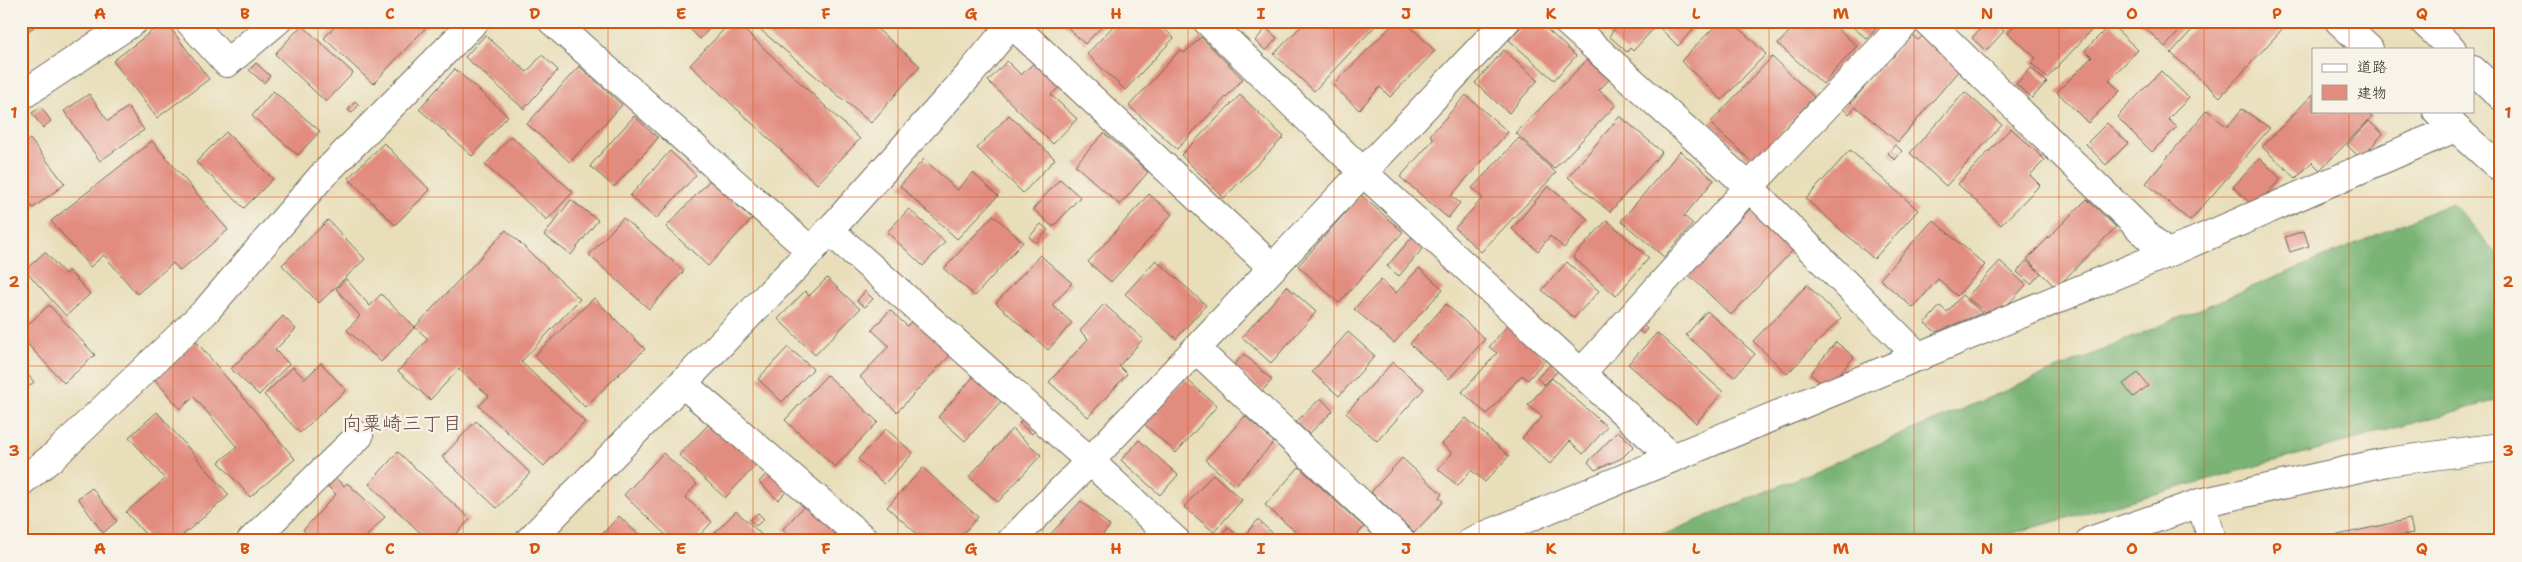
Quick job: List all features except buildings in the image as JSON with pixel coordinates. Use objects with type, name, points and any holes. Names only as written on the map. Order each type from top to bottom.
[{"type":"street","points":[[21,96],[134,21]]},
{"type":"street","points":[[190,21],[228,63],[277,21]]},
{"type":"street","points":[[21,482],[54,456],[205,312],[321,177],[475,21]]},
{"type":"street","points":[[552,21],[811,251]]},
{"type":"street","points":[[1207,21],[1364,173],[1672,457]]},
{"type":"street","points":[[1011,541],[1090,461],[1506,21]]},
{"type":"street","points":[[1566,21],[1749,187],[1920,357]]},
{"type":"street","points":[[1582,372],[1749,187],[1908,21]]},
{"type":"street","points":[[1927,21],[2166,254]]},
{"type":"street","points":[[2339,21],[2368,48]]},
{"type":"street","points":[[2423,21],[2451,48]]},
{"type":"street","points":[[529,541],[811,251],[970,74],[1013,23],[1272,267]]},
{"type":"street","points":[[2474,71],[2501,96]]},
{"type":"street","points":[[1472,541],[2166,254],[2446,120],[2501,169]]},
{"type":"street","points":[[829,230],[1090,461],[1176,541]]},
{"type":"street","points":[[1196,349],[1401,541]]},
{"type":"street","points":[[682,383],[866,541]]},
{"type":"street","points":[[256,539],[359,436]]},
{"type":"street","points":[[2090,541],[2200,503],[2386,462],[2501,447]]},
{"type":"street","points":[[2200,503],[2213,541]]},
{"type":"green space","points":[[2452,203],[2501,259],[2501,399],[1984,541],[1648,541]]},
{"type":"district","name":"向粟崎三丁目","points":[[402,423]]}]
